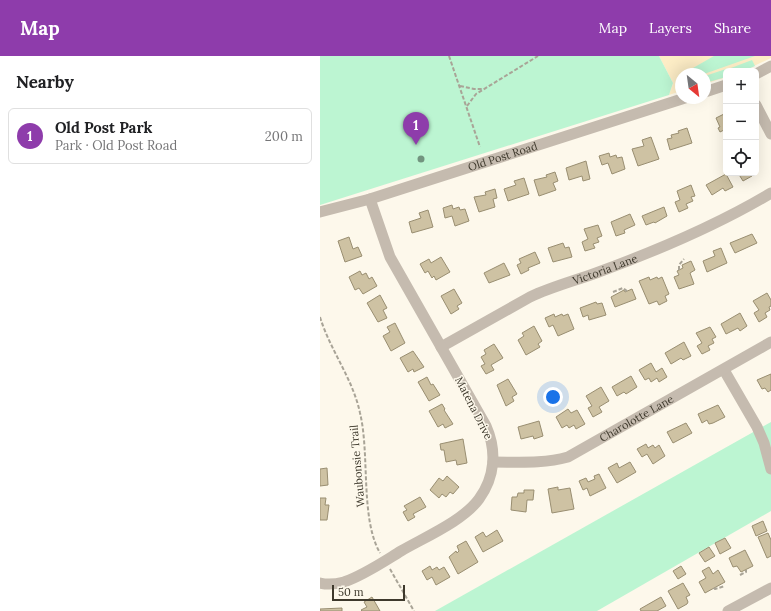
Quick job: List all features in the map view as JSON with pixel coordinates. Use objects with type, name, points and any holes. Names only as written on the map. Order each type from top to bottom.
[{"type":"street","points":[[759,72],[771,66]]},
{"type":"street","points":[[711,90],[723,86]]},
{"type":"street","name":"Old Post Road","points":[[320,212],[370,199],[675,101]]},
{"type":"street","points":[[759,111],[771,134]]},
{"type":"street","name":"Victoria Lane","points":[[441,348],[530,297],[597,273],[676,240],[724,219],[771,193]]},
{"type":"street","name":"Matena Drive","points":[[320,583],[334,584],[354,578],[454,520],[472,507],[487,485],[493,462],[492,443],[486,426],[390,257],[383,242],[370,199]]},
{"type":"street","name":"Charolotte Lane","points":[[493,462],[542,462],[568,457],[771,342]]},
{"type":"street","points":[[724,370],[757,427],[764,443],[771,469]]},
{"type":"street","points":[[728,611],[771,588]]},
{"type":"path","points":[[449,56],[480,147]]},
{"type":"path","points":[[467,107],[471,99],[485,88],[538,56]]},
{"type":"path","points":[[460,86],[474,89],[485,88]]},
{"type":"path","points":[[679,270],[679,265],[684,259]]},
{"type":"path","points":[[613,292],[624,288],[627,291]]},
{"type":"path","name":"Waubonsie Trail","points":[[320,317],[332,349],[354,394],[361,413],[370,524],[374,542],[414,611]]},
{"type":"path","points":[[740,575],[746,572],[746,570]]},
{"type":"path","points":[[714,588],[715,590],[725,586]]},
{"type":"shaded area","points":[[659,56],[771,56],[771,58],[749,68],[723,68],[723,78],[711,82],[711,68],[675,68],[675,93],[669,95],[673,83]]},
{"type":"green space","points":[[320,56],[659,56],[673,83],[669,95],[320,205]]},
{"type":"green space","points":[[714,56],[755,56],[711,72],[711,68],[693,68]]},
{"type":"green space","points":[[752,60],[755,66],[750,68],[731,68]]},
{"type":"green space","points":[[723,70],[723,78],[711,81],[711,74]]},
{"type":"green space","points":[[771,422],[771,511],[597,611],[435,611]]},
{"type":"building","points":[[723,114],[723,130],[720,132],[718,128],[720,127],[716,118]]},
{"type":"building","points":[[687,128],[692,143],[670,150],[667,139],[672,138],[671,135],[679,133],[678,131]]},
{"type":"building","points":[[651,137],[659,159],[638,166],[632,149],[644,146],[642,140]]},
{"type":"building","points":[[609,153],[610,157],[616,155],[617,158],[622,157],[625,169],[612,174],[608,163],[602,165],[599,156]]},
{"type":"building","points":[[586,161],[590,179],[583,181],[582,176],[569,180],[566,168]]},
{"type":"building","points":[[555,172],[558,181],[553,183],[556,190],[539,196],[534,180],[547,177],[546,175]]},
{"type":"building","points":[[723,176],[727,176],[733,187],[725,191],[723,188],[712,195],[706,185]]},
{"type":"building","points":[[740,176],[752,176],[743,181]]},
{"type":"building","points":[[524,178],[529,194],[508,201],[504,189],[516,185],[514,181]]},
{"type":"building","points":[[691,185],[695,196],[691,197],[693,201],[686,204],[688,208],[679,212],[675,202],[680,200],[677,191]]},
{"type":"building","points":[[495,189],[497,198],[493,199],[495,207],[479,212],[474,197],[486,195],[485,192]]},
{"type":"building","points":[[452,205],[453,209],[459,207],[460,210],[465,209],[469,221],[455,226],[452,216],[445,218],[443,208]]},
{"type":"building","points":[[664,207],[667,216],[655,223],[646,225],[642,216]]},
{"type":"building","points":[[428,210],[433,227],[412,233],[409,222],[421,218],[419,213]]},
{"type":"building","points":[[630,214],[635,225],[624,230],[625,233],[616,236],[611,222]]},
{"type":"building","points":[[598,225],[602,236],[597,238],[599,242],[593,244],[595,248],[585,251],[582,242],[588,239],[584,229]]},
{"type":"building","points":[[752,234],[757,243],[735,253],[730,243]]},
{"type":"building","points":[[349,237],[353,249],[358,247],[362,256],[345,262],[338,241]]},
{"type":"building","points":[[563,243],[565,248],[569,247],[572,257],[553,262],[548,248]]},
{"type":"building","points":[[721,248],[727,263],[707,272],[703,261],[715,256],[713,251]]},
{"type":"building","points":[[535,252],[540,263],[528,268],[529,270],[521,274],[517,265],[521,263],[519,259]]},
{"type":"building","points":[[441,257],[450,272],[436,280],[434,276],[432,278],[428,271],[425,273],[420,264],[429,259],[431,263]]},
{"type":"building","points":[[691,261],[695,270],[690,273],[694,284],[679,289],[674,277],[679,275],[677,271],[683,268],[682,265]]},
{"type":"building","points":[[504,263],[510,275],[489,283],[484,273]]},
{"type":"building","points":[[360,271],[362,275],[366,273],[369,279],[372,277],[377,286],[363,294],[359,288],[355,290],[349,277]]},
{"type":"building","points":[[649,277],[650,280],[657,277],[658,279],[662,277],[669,294],[665,296],[667,301],[659,305],[657,301],[649,304],[639,281]]},
{"type":"building","points":[[454,289],[462,303],[457,306],[459,309],[451,314],[441,296]]},
{"type":"building","points":[[632,289],[636,299],[615,307],[611,297],[624,290],[625,292]]},
{"type":"building","points":[[767,293],[771,300],[771,306],[769,307],[770,310],[765,313],[767,317],[759,322],[754,313],[759,310],[753,301]]},
{"type":"building","points":[[380,295],[387,308],[383,310],[387,318],[378,322],[367,303]]},
{"type":"building","points":[[596,302],[597,304],[602,303],[606,315],[589,320],[588,315],[583,317],[580,308]]},
{"type":"building","points":[[740,313],[747,326],[740,331],[738,328],[726,334],[721,324]]},
{"type":"building","points":[[554,314],[555,317],[562,314],[563,316],[568,314],[574,329],[558,336],[553,325],[549,327],[545,318]]},
{"type":"building","points":[[395,323],[405,343],[391,351],[383,336],[390,332],[387,327]]},
{"type":"building","points":[[534,326],[542,341],[538,344],[540,347],[526,355],[518,340],[524,336],[522,333]]},
{"type":"building","points":[[710,327],[716,337],[712,339],[714,343],[708,346],[710,350],[702,354],[697,346],[702,343],[696,333]]},
{"type":"building","points":[[684,342],[691,356],[683,360],[681,358],[671,364],[665,353]]},
{"type":"building","points":[[494,344],[503,358],[491,365],[494,370],[486,374],[481,366],[485,364],[481,357],[486,354],[484,350]]},
{"type":"building","points":[[413,351],[424,367],[414,372],[413,369],[408,372],[400,358]]},
{"type":"building","points":[[651,363],[656,372],[662,368],[667,377],[659,382],[657,378],[651,382],[649,378],[645,380],[639,370]]},
{"type":"building","points":[[771,374],[771,390],[768,392],[765,388],[762,389],[757,380]]},
{"type":"building","points":[[631,376],[637,387],[626,394],[624,392],[617,396],[612,387]]},
{"type":"building","points":[[427,377],[431,385],[433,384],[440,395],[429,401],[418,382]]},
{"type":"building","points":[[508,379],[517,394],[512,397],[514,401],[506,406],[497,385]]},
{"type":"building","points":[[601,387],[609,401],[599,407],[602,412],[593,417],[588,408],[592,406],[586,396]]},
{"type":"building","points":[[442,404],[453,424],[445,428],[443,424],[438,427],[429,411]]},
{"type":"building","points":[[718,405],[725,417],[713,423],[709,424],[707,420],[702,423],[698,414]]},
{"type":"building","points":[[568,409],[571,413],[577,410],[585,424],[576,429],[574,425],[569,428],[567,425],[562,428],[556,417]]},
{"type":"building","points":[[539,421],[543,436],[534,439],[533,436],[521,439],[518,427]]},
{"type":"building","points":[[686,423],[692,433],[673,443],[667,432]]},
{"type":"building","points":[[463,439],[467,463],[457,465],[456,460],[446,462],[444,450],[441,450],[440,444]]},
{"type":"building","points":[[646,444],[648,448],[653,445],[655,448],[659,445],[665,456],[653,464],[647,454],[642,457],[637,449]]},
{"type":"building","points":[[630,462],[636,472],[617,483],[608,468],[617,463],[619,468]]},
{"type":"building","points":[[327,468],[328,485],[320,486],[320,469]]},
{"type":"building","points":[[599,474],[606,488],[590,496],[587,488],[583,490],[579,481],[586,478],[588,482],[595,479],[594,476]]},
{"type":"building","points":[[447,476],[459,487],[453,494],[450,492],[446,497],[442,494],[439,498],[430,490],[439,478],[443,481]]},
{"type":"building","points":[[558,487],[558,490],[570,488],[574,509],[552,513],[548,489]]},
{"type":"building","points":[[524,490],[534,490],[533,500],[527,500],[526,512],[511,510],[512,497],[517,497],[518,493],[524,493]]},
{"type":"building","points":[[420,497],[426,507],[413,514],[415,517],[408,521],[403,512],[407,510],[404,506]]},
{"type":"building","points":[[320,498],[326,498],[325,505],[329,505],[327,520],[320,520]]},
{"type":"building","points":[[763,521],[767,531],[756,536],[752,526]]},
{"type":"building","points":[[497,530],[503,541],[483,552],[475,537],[483,532],[486,537]]},
{"type":"building","points":[[768,533],[771,540],[771,556],[767,558],[758,537]]},
{"type":"building","points":[[725,538],[731,548],[720,554],[715,543]]},
{"type":"building","points":[[466,541],[478,562],[458,574],[449,557],[456,551],[457,553],[459,551],[457,546]]},
{"type":"building","points":[[709,547],[715,556],[705,562],[699,553]]},
{"type":"building","points":[[745,550],[753,566],[741,572],[737,566],[733,567],[729,558]]},
{"type":"building","points":[[430,566],[432,570],[437,567],[439,570],[444,567],[450,577],[436,585],[432,577],[427,580],[422,571]]},
{"type":"building","points":[[681,566],[686,574],[678,579],[673,571]]},
{"type":"building","points":[[709,567],[713,574],[718,570],[725,582],[705,593],[699,582],[706,578],[702,571]]},
{"type":"building","points":[[683,583],[690,595],[686,597],[688,602],[687,604],[678,609],[668,591]]},
{"type":"building","points":[[372,597],[380,611],[362,611],[361,610],[367,607],[364,602]]},
{"type":"building","points":[[661,597],[666,606],[657,611],[641,611],[640,609]]},
{"type":"building","points":[[342,608],[342,611],[320,611],[320,609]]},
{"type":"place","name":"Old Post Park","points":[[416,145]]}]
